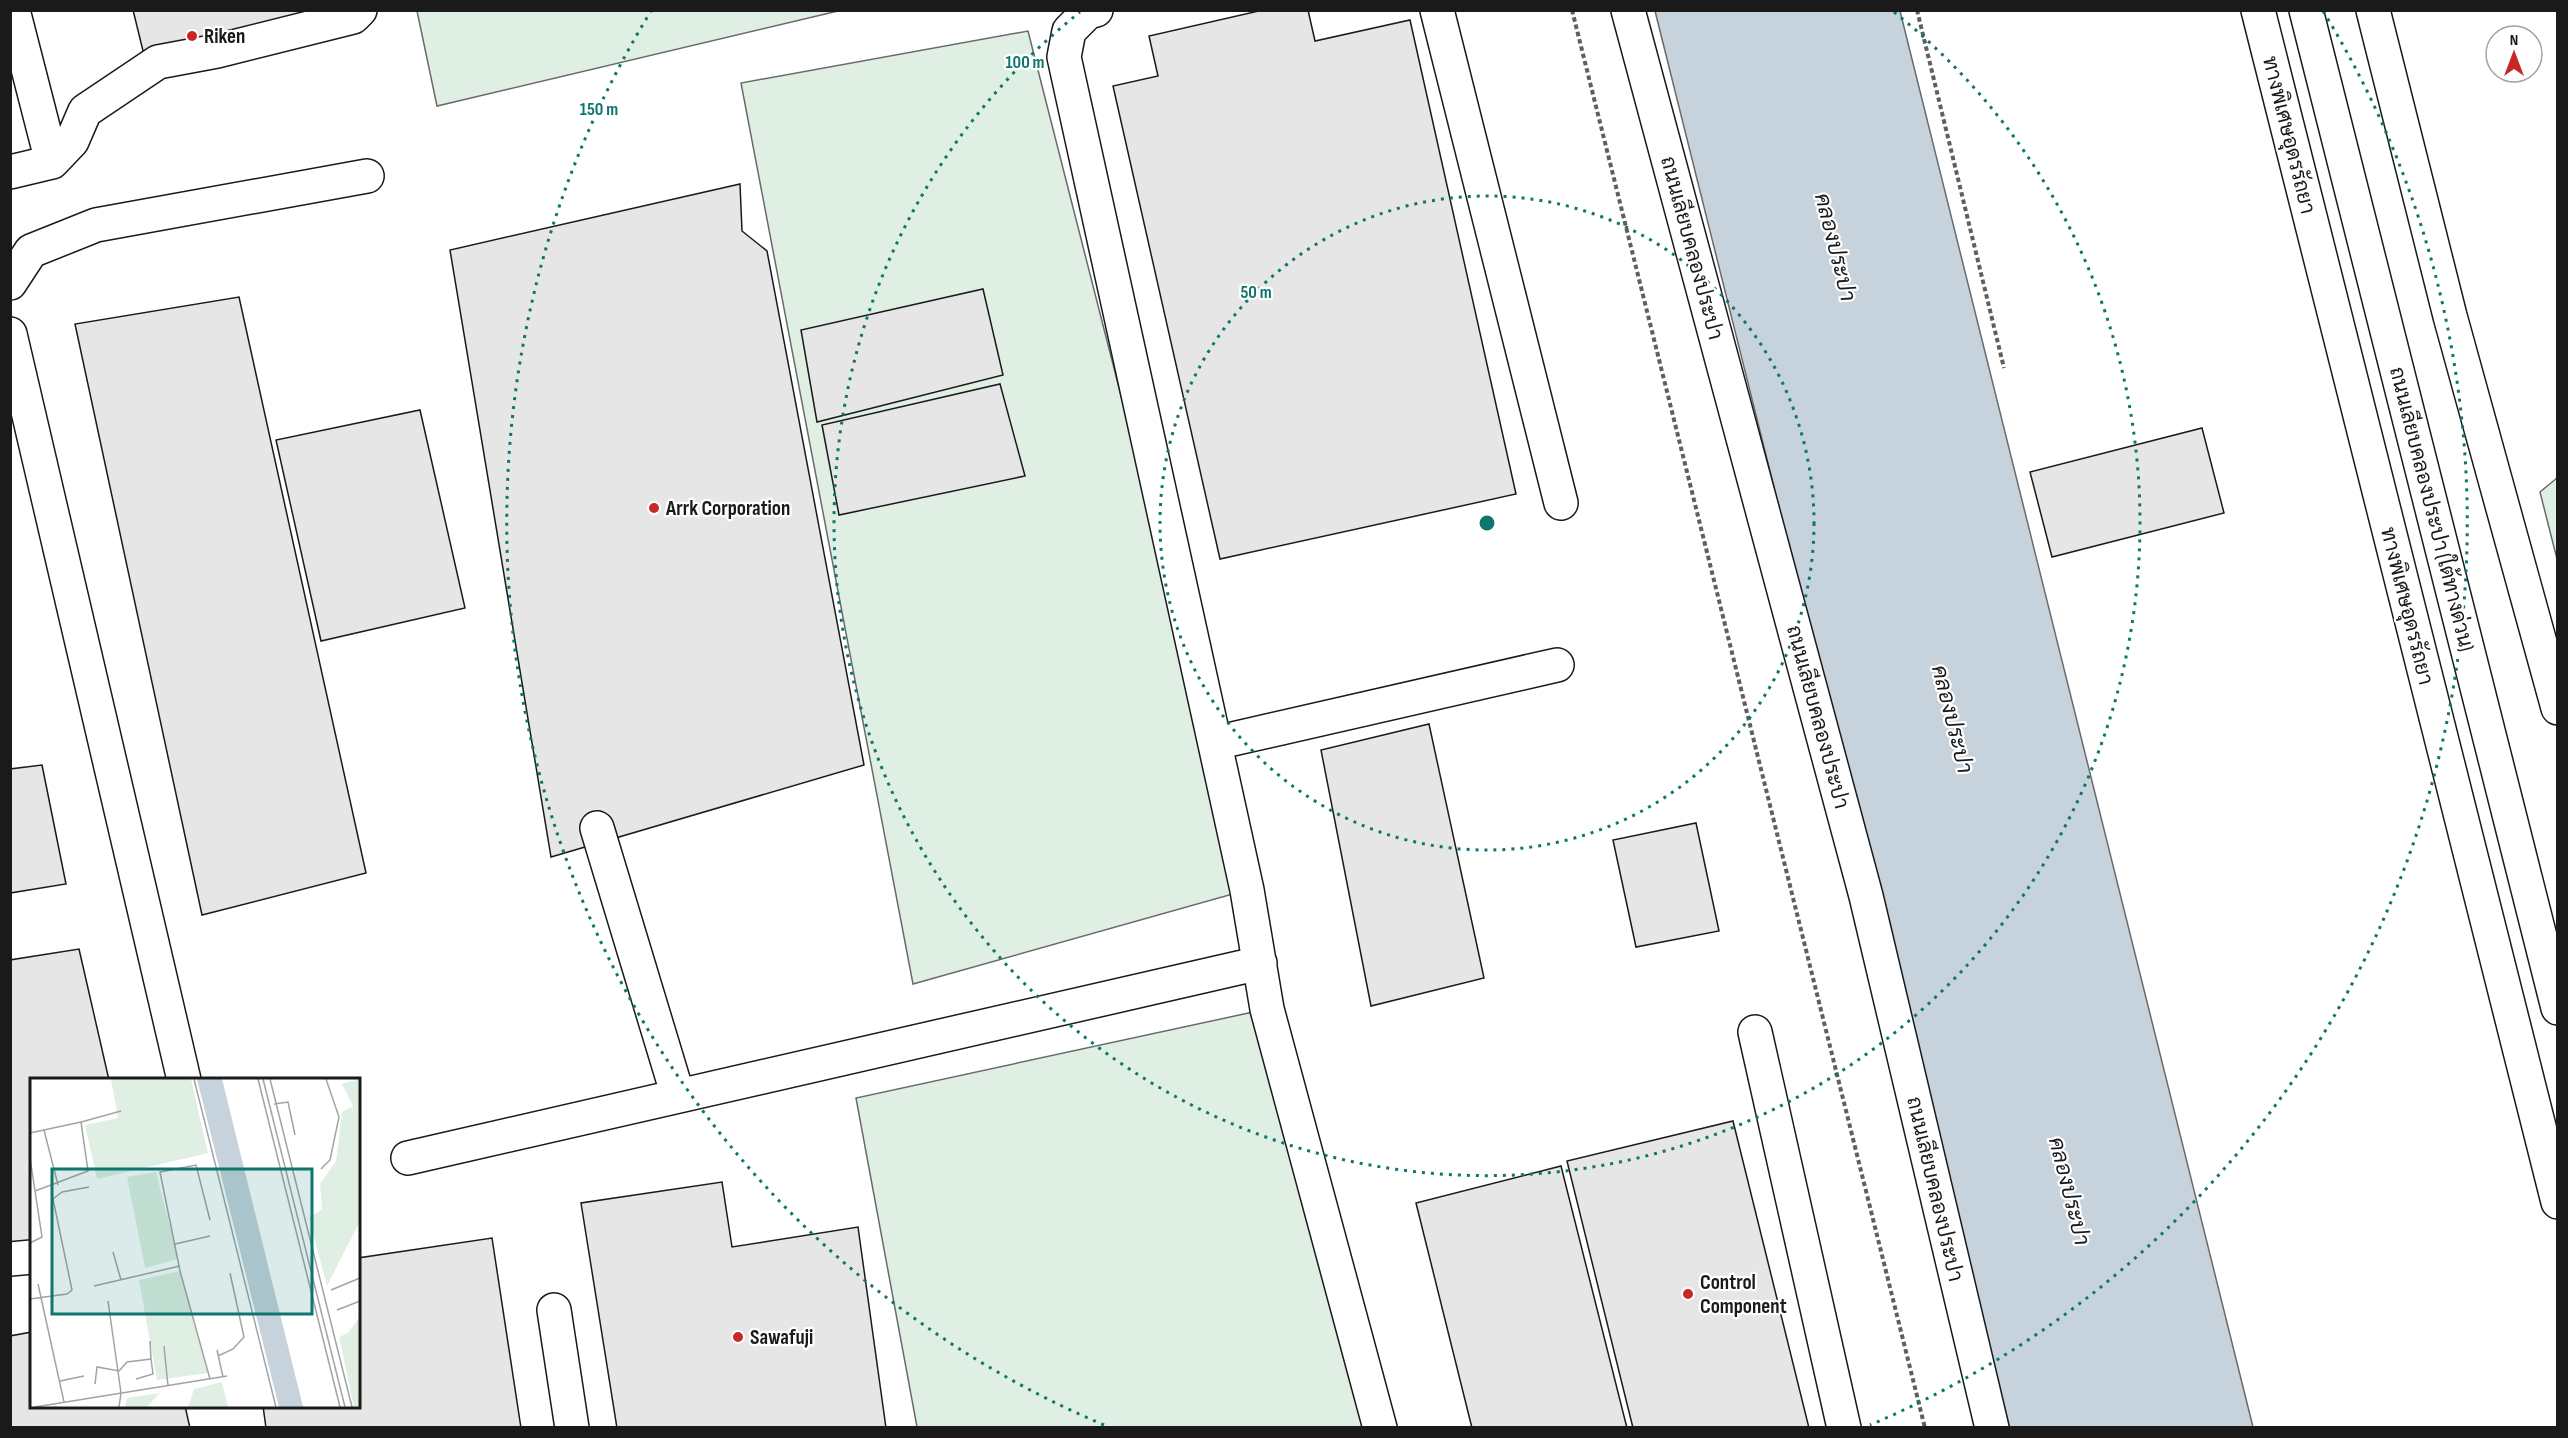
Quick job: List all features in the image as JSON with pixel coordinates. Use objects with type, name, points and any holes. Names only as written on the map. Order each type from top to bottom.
[{"type":"main road","points":[[13,10],[52,162]]},
{"type":"main road","points":[[10,172],[52,162],[72,141],[85,111],[158,62],[217,51],[353,17],[360,10]]},
{"type":"main road","points":[[1096,10],[1088,12],[1069,31],[1064,57],[1247,890],[1267,1009],[1380,1428]]},
{"type":"main road","points":[[1437,10],[1560,503]]},
{"type":"main road","name":"ถนนเลียบคลองประปา","points":[[1628,10],[1866,896],[1992,1428]]},
{"type":"main road","name":"ทางพิเศษอุดรรัถยา","points":[[2258,10],[2558,1202]]},
{"type":"main road","name":"ถนนเลียบคลองประปา (ใต้ทางด่วน)","points":[[2306,10],[2558,1008]]},
{"type":"main road","points":[[2373,10],[2450,316],[2558,708]]},
{"type":"main road","points":[[10,283],[31,251],[96,225],[367,176]]},
{"type":"main road","points":[[10,334],[184,1078]]},
{"type":"main road","points":[[1215,743],[1557,665]]},
{"type":"main road","points":[[597,828],[678,1096]]},
{"type":"main road","points":[[408,1158],[1260,963]]},
{"type":"main road","points":[[1755,1032],[1844,1428]]},
{"type":"main road","points":[[10,1259],[30,1257]]},
{"type":"main road","points":[[554,1310],[572,1428]]},
{"type":"path","points":[[1572,10],[1925,1428]]},
{"type":"path","points":[[1917,10],[2004,368]]},
{"type":"green space","points":[[417,10],[838,11],[437,106]]},
{"type":"green space","points":[[1028,31],[1247,890],[913,984],[741,83]]},
{"type":"green space","points":[[2557,478],[2557,559],[2540,492]]},
{"type":"green space","points":[[1267,1009],[1380,1427],[917,1427],[856,1098]]},
{"type":"water","name":"คลองประปา","points":[[1655,11],[1900,11],[2253,1427],[2009,1427]]},
{"type":"building","name":"Riken","points":[[133,10],[343,10],[145,59]]},
{"type":"building","points":[[1263,10],[1308,10],[1315,41],[1410,20],[1516,494],[1220,559],[1113,86],[1158,76],[1149,36]]},
{"type":"building","name":"Arrk Corporation","points":[[740,184],[742,231],[767,251],[864,765],[551,857],[450,250]]},
{"type":"building","points":[[983,289],[1003,375],[817,422],[801,330]]},
{"type":"building","points":[[239,297],[366,873],[202,915],[75,324]]},
{"type":"building","name":"Arrk Corporation","points":[[1000,384],[1025,476],[839,515],[822,425]]},
{"type":"building","points":[[420,410],[465,608],[321,641],[276,440]]},
{"type":"building","points":[[2202,428],[2224,513],[2052,557],[2030,472]]},
{"type":"building","points":[[1429,724],[1484,978],[1371,1006],[1321,750]]},
{"type":"building","points":[[42,765],[66,884],[10,893],[10,769]]},
{"type":"building","points":[[1696,823],[1719,931],[1636,947],[1613,840]]},
{"type":"building","points":[[79,949],[109,1078],[30,1078],[30,1252],[10,1253],[10,960]]},
{"type":"building","name":"Control Component","points":[[1733,1121],[1809,1428],[1633,1428],[1567,1161]]},
{"type":"building","points":[[1561,1166],[1627,1428],[1472,1428],[1416,1203]]},
{"type":"building","name":"Sawafuji","points":[[722,1182],[732,1247],[858,1227],[886,1428],[617,1428],[581,1203]]},
{"type":"building","points":[[492,1238],[521,1428],[266,1428],[263,1408],[360,1408],[360,1258]]},
{"type":"building","points":[[30,1332],[30,1408],[185,1408],[190,1428],[10,1428],[10,1336]]},
{"type":"place","name":"Riken","points":[[192,36]]},
{"type":"place","name":"Arrk Corporation","points":[[654,508]]},
{"type":"place","name":"Control Component","points":[[1688,1294]]},
{"type":"place","name":"Sawafuji","points":[[738,1337]]}]
